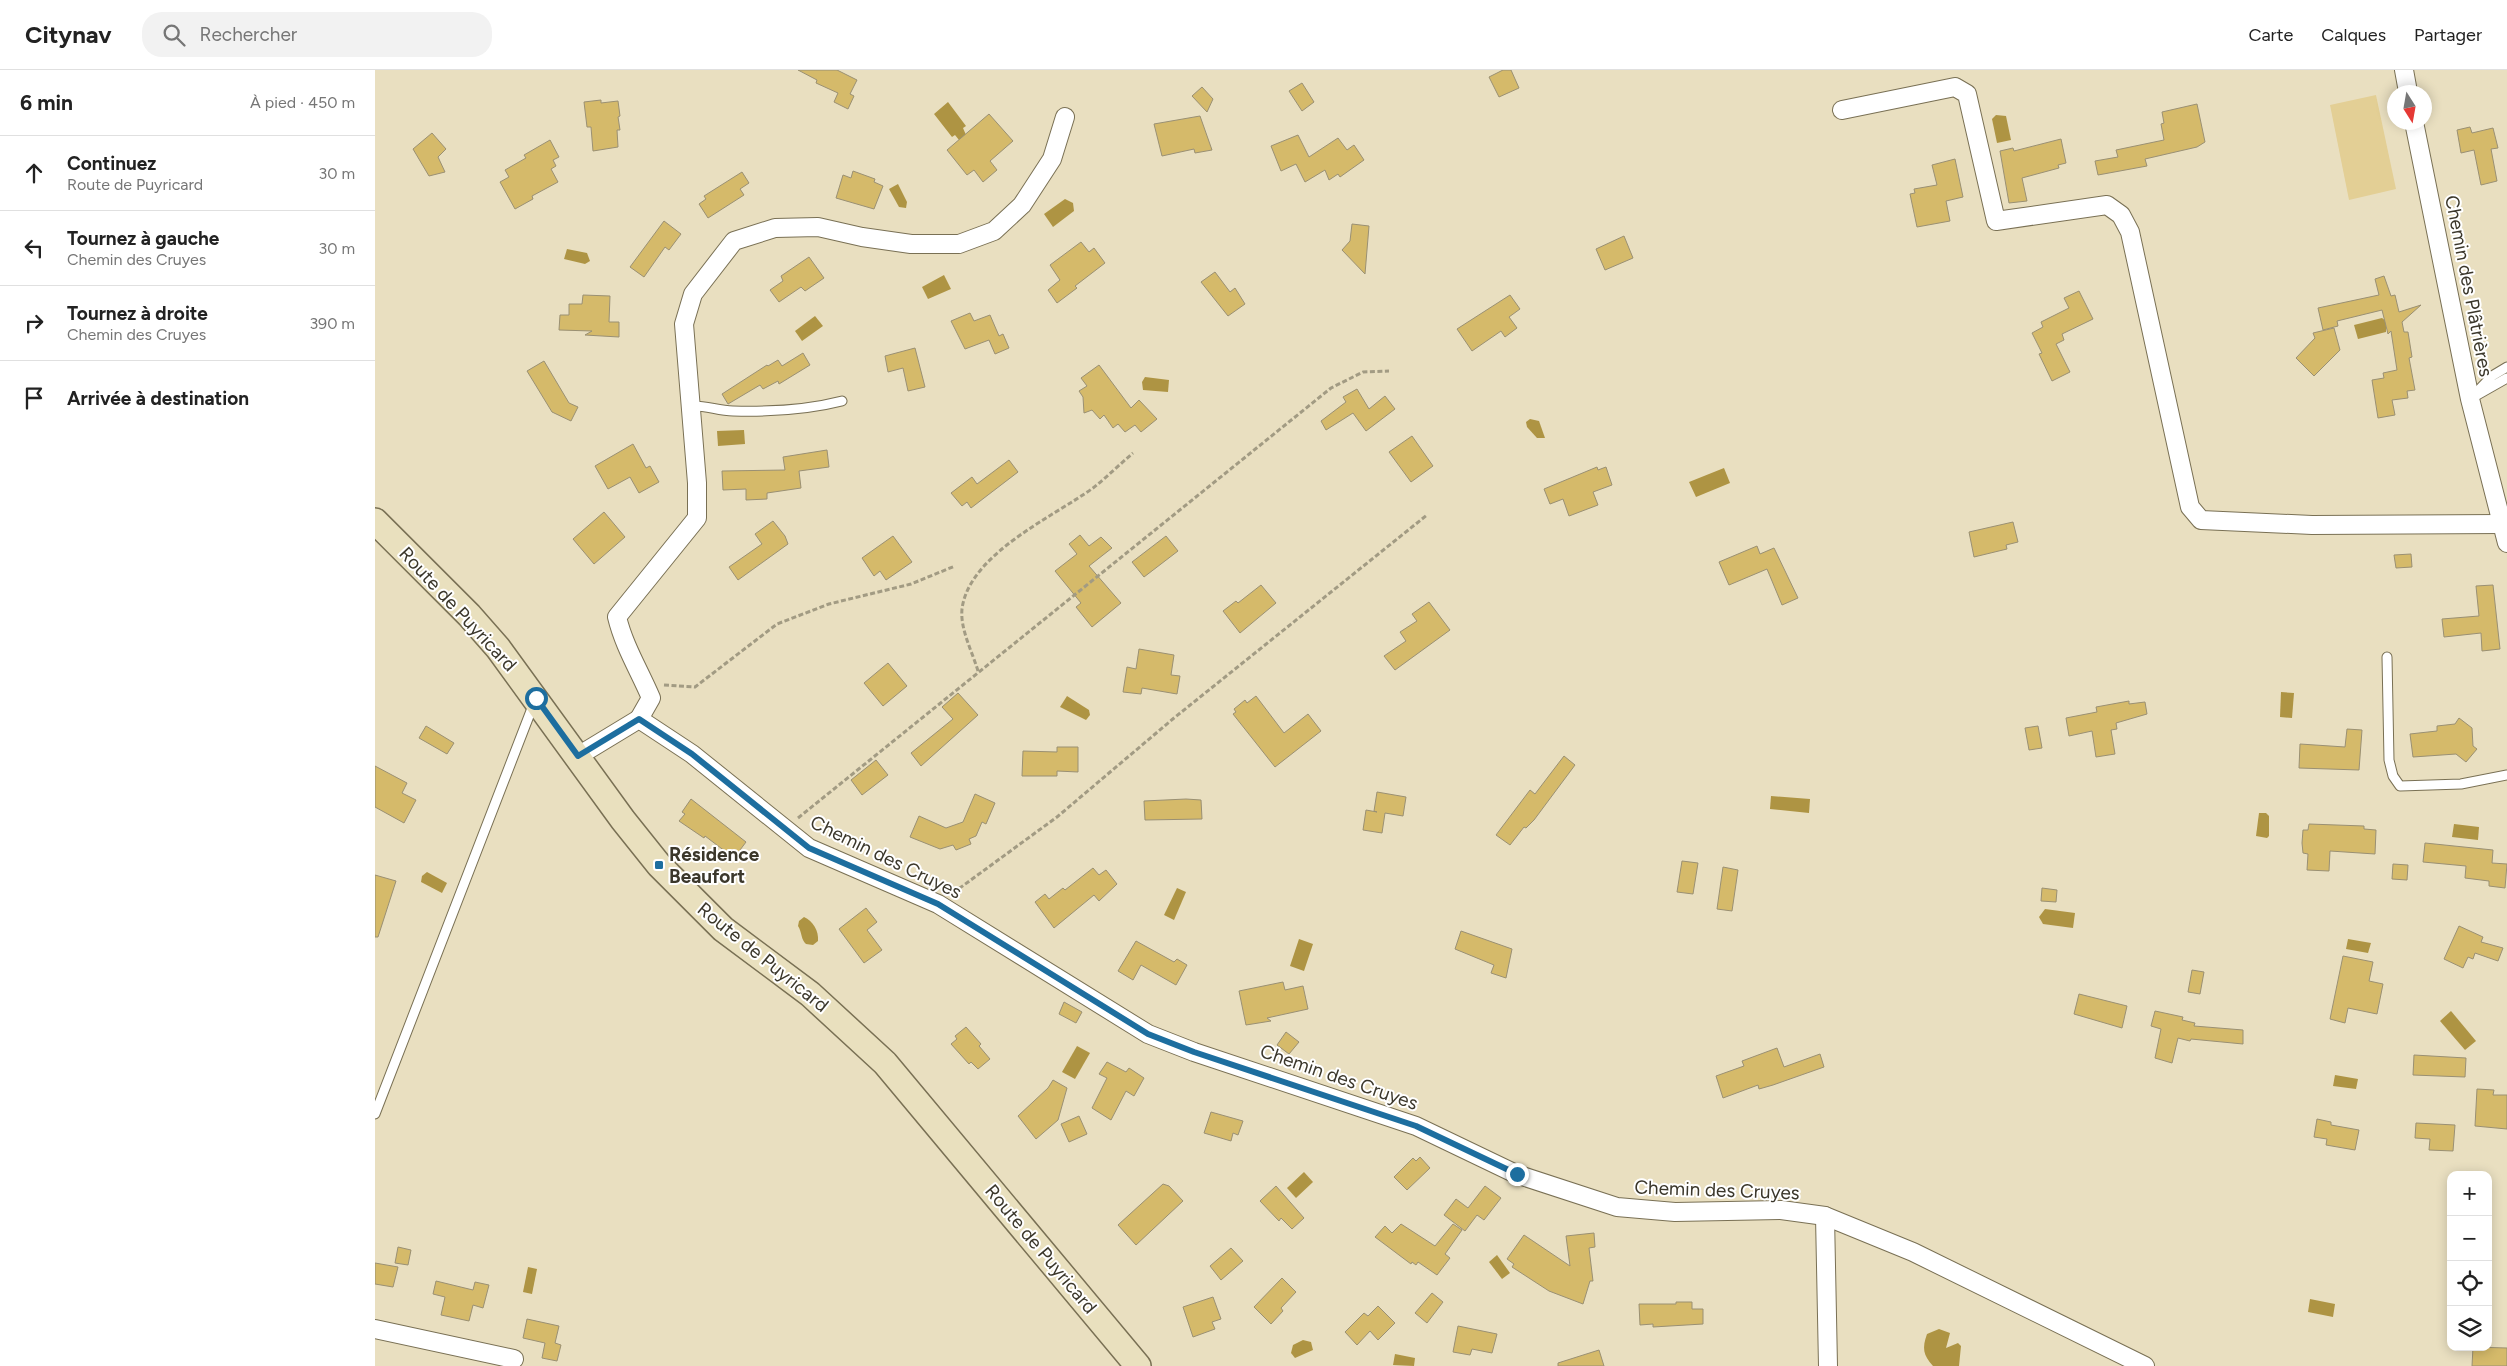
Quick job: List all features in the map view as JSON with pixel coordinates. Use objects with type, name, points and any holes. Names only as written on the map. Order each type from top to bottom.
[{"type":"main road","name":"Route de Puyricard","points":[[375,521],[469,615],[536,698],[623,820],[679,888],[723,929],[810,994],[885,1063],[1138,1366]]},
{"type":"street","points":[[2404,70],[2407,85]]},
{"type":"street","points":[[1842,110],[1955,87],[1967,94],[1995,221],[2107,205],[2121,215],[2130,232],[2190,507],[2201,520],[2312,525],[2501,524]]},
{"type":"street","points":[[578,756],[639,719],[651,698],[622,640],[617,617],[697,518],[697,483],[685,324],[693,294],[734,242],[775,228],[818,227],[862,237],[911,244],[959,244],[994,231],[1022,205],[1052,159],[1065,117]]},
{"type":"street","name":"Chemin des Plâtrières","points":[[2417,130],[2470,399],[2502,504],[2501,524],[2507,543]]},
{"type":"street","name":"Chemin des Cruyes","points":[[639,719],[692,754],[809,848],[938,904],[1148,1034],[1194,1052],[1416,1126],[1525,1177],[1617,1207],[1675,1212],[1781,1210],[1825,1216],[1913,1252],[2145,1366]]},
{"type":"street","points":[[1825,1216],[1828,1366]]},
{"type":"street","points":[[375,1330],[514,1359]]},
{"type":"lane","points":[[2470,399],[2492,376],[2507,367]]},
{"type":"lane","points":[[2470,399],[2507,378]]},
{"type":"lane","points":[[691,406],[704,405],[731,412],[818,407],[842,401]]},
{"type":"lane","points":[[2387,657],[2389,760],[2393,776],[2400,786],[2461,784],[2507,775]]},
{"type":"lane","points":[[375,1114],[536,698]]},
{"type":"path","points":[[784,828],[1331,388],[1363,372],[1389,371]]},
{"type":"path","points":[[978,671],[962,625],[962,607],[975,575],[1000,550],[1093,487],[1133,453]]},
{"type":"path","points":[[938,904],[1057,817],[1174,718],[1427,515]]},
{"type":"path","points":[[645,685],[695,687],[777,624],[829,604],[911,584],[955,566]]},
{"type":"shaded area","points":[[2376,95],[2396,189],[2349,200],[2330,105]]},
{"type":"shaded area","points":[[948,102],[966,126],[963,128],[966,135],[959,140],[955,135],[952,137],[934,114]]},
{"type":"shaded area","points":[[1996,115],[2006,116],[2011,140],[1997,143],[1992,119]]},
{"type":"shaded area","points":[[898,184],[907,202],[906,208],[899,207],[889,189]]},
{"type":"shaded area","points":[[1065,199],[1073,203],[1074,211],[1053,227],[1044,214]]},
{"type":"shaded area","points":[[567,249],[587,253],[590,261],[585,264],[564,259]]},
{"type":"shaded area","points":[[944,275],[951,289],[928,299],[922,287]]},
{"type":"shaded area","points":[[815,316],[823,326],[802,341],[795,331]]},
{"type":"shaded area","points":[[2382,318],[2386,321],[2386,332],[2358,339],[2354,325]]},
{"type":"shaded area","points":[[1145,377],[1169,380],[1168,392],[1143,390],[1142,382]]},
{"type":"shaded area","points":[[1530,419],[1539,421],[1545,438],[1537,438],[1527,427],[1526,422]]},
{"type":"shaded area","points":[[744,430],[745,444],[718,446],[717,431]]},
{"type":"shaded area","points":[[1724,468],[1730,483],[1696,497],[1689,482]]},
{"type":"shaded area","points":[[2281,692],[2294,693],[2292,718],[2280,717]]},
{"type":"shaded area","points":[[1067,696],[1089,710],[1090,715],[1086,720],[1060,707]]},
{"type":"shaded area","points":[[1771,796],[1810,799],[1809,813],[1770,809]]},
{"type":"shaded area","points":[[2259,813],[2266,813],[2269,816],[2269,836],[2267,838],[2256,836]]},
{"type":"shaded area","points":[[2454,824],[2479,827],[2478,840],[2452,837]]},
{"type":"shaded area","points":[[427,872],[447,883],[442,893],[421,882],[422,876]]},
{"type":"shaded area","points":[[1177,888],[1186,892],[1174,920],[1164,915]]},
{"type":"shaded area","points":[[2045,909],[2075,913],[2073,928],[2043,924],[2039,917]]},
{"type":"shaded area","points":[[804,917],[813,924],[816,930],[818,941],[813,945],[804,942],[798,926],[799,921]]},
{"type":"shaded area","points":[[1299,939],[1313,944],[1304,971],[1290,966]]},
{"type":"shaded area","points":[[2348,939],[2371,943],[2368,953],[2346,949]]},
{"type":"shaded area","points":[[2451,1011],[2476,1041],[2465,1050],[2440,1021]]},
{"type":"shaded area","points":[[1077,1046],[1090,1053],[1075,1079],[1062,1072]]},
{"type":"shaded area","points":[[2335,1075],[2358,1079],[2356,1089],[2333,1086]]},
{"type":"shaded area","points":[[1304,1172],[1313,1182],[1296,1198],[1287,1188]]},
{"type":"shaded area","points":[[1497,1255],[1510,1273],[1502,1279],[1489,1262]]},
{"type":"shaded area","points":[[528,1267],[537,1269],[532,1294],[523,1292]]},
{"type":"shaded area","points":[[2310,1299],[2335,1304],[2333,1317],[2308,1312]]},
{"type":"shaded area","points":[[1939,1329],[1950,1333],[1946,1348],[1958,1343],[1961,1346],[1959,1366],[1933,1366],[1927,1358],[1924,1351],[1924,1343],[1927,1334]]},
{"type":"shaded area","points":[[1303,1340],[1311,1342],[1313,1350],[1295,1358],[1291,1353],[1293,1345]]},
{"type":"shaded area","points":[[1395,1354],[1415,1358],[1414,1366],[1393,1365]]},
{"type":"building","points":[[798,70],[837,70],[857,80],[850,94],[854,96],[848,109],[834,102],[838,93],[816,83],[817,80]]},
{"type":"building","points":[[1503,70],[1511,70],[1519,88],[1499,97],[1489,77]]},
{"type":"building","points":[[1302,83],[1314,102],[1302,111],[1289,91]]},
{"type":"building","points":[[1202,87],[1213,99],[1207,112],[1192,96]]},
{"type":"building","points":[[601,100],[601,103],[618,101],[620,130],[617,130],[618,147],[593,151],[591,127],[587,127],[584,102]]},
{"type":"building","points":[[2197,104],[2205,142],[2197,147],[2145,159],[2147,166],[2098,175],[2095,161],[2118,157],[2116,150],[2164,140],[2161,124],[2164,123],[2162,112]]},
{"type":"building","points":[[989,114],[1013,141],[990,161],[997,170],[983,182],[974,170],[967,175],[947,150]]},
{"type":"building","points":[[1200,116],[1212,150],[1195,153],[1194,149],[1162,156],[1154,124]]},
{"type":"building","points":[[2470,127],[2472,133],[2493,128],[2498,148],[2491,149],[2497,181],[2481,185],[2474,150],[2461,153],[2457,130]]},
{"type":"building","points":[[432,133],[446,149],[438,157],[445,172],[429,176],[413,149]]},
{"type":"building","points":[[1298,135],[1309,157],[1338,138],[1347,150],[1354,145],[1364,160],[1340,177],[1338,174],[1329,180],[1325,170],[1305,182],[1296,164],[1281,171],[1271,146]]},
{"type":"building","points":[[2061,139],[2066,163],[2058,165],[2059,168],[2022,178],[2027,201],[2009,203],[2000,151],[2013,148],[2014,151]]},
{"type":"building","points":[[550,140],[559,157],[553,160],[556,166],[551,169],[558,182],[532,196],[533,199],[515,209],[500,182],[509,177],[505,170],[526,158],[524,155]]},
{"type":"building","points":[[1955,159],[1963,197],[1946,201],[1950,221],[1917,227],[1910,194],[1915,193],[1914,189],[1937,185],[1932,165]]},
{"type":"building","points":[[853,171],[875,179],[874,182],[883,186],[874,209],[836,198],[843,175],[851,178]]},
{"type":"building","points":[[742,172],[749,183],[740,189],[744,195],[708,218],[699,204],[706,199],[704,196]]},
{"type":"building","points":[[664,221],[681,234],[669,250],[665,247],[644,277],[630,267]]},
{"type":"building","points":[[1352,224],[1369,226],[1365,274],[1342,250],[1350,241]]},
{"type":"building","points":[[1624,236],[1633,258],[1605,270],[1596,249]]},
{"type":"building","points":[[1081,242],[1089,252],[1094,248],[1105,263],[1075,286],[1077,288],[1057,303],[1048,290],[1060,280],[1050,265]]},
{"type":"building","points":[[809,257],[824,278],[805,291],[801,287],[779,302],[770,290],[783,281],[781,276]]},
{"type":"building","points":[[1215,272],[1230,292],[1235,288],[1245,304],[1228,316],[1201,282]]},
{"type":"building","points":[[2384,276],[2391,296],[2395,295],[2399,312],[2421,305],[2402,322],[2404,332],[2408,332],[2412,357],[2409,358],[2415,390],[2407,391],[2408,398],[2392,400],[2395,415],[2378,418],[2372,380],[2384,378],[2383,373],[2397,370],[2391,331],[2388,334],[2382,310],[2337,321],[2338,326],[2323,330],[2318,308],[2379,295],[2375,279]]},
{"type":"building","points":[[2079,291],[2093,319],[2062,334],[2064,340],[2056,344],[2070,372],[2052,381],[2039,354],[2042,353],[2032,333],[2043,327],[2041,322],[2069,308],[2064,298]]},
{"type":"building","points":[[583,295],[610,296],[609,322],[619,322],[619,337],[585,335],[592,331],[559,330],[560,315],[569,315],[569,304],[582,304]]},
{"type":"building","points":[[1510,295],[1520,309],[1509,317],[1517,328],[1505,337],[1501,331],[1472,351],[1457,329]]},
{"type":"building","points":[[970,313],[974,321],[990,315],[999,336],[1003,334],[1009,348],[995,354],[989,340],[965,349],[951,321]]},
{"type":"building","points":[[2334,328],[2340,350],[2314,376],[2296,358],[2315,338],[2313,333]]},
{"type":"building","points":[[915,348],[925,387],[908,391],[903,368],[888,372],[885,356]]},
{"type":"building","points":[[803,353],[810,365],[779,384],[778,381],[763,389],[760,385],[728,404],[722,394],[767,365],[778,360],[782,366]]},
{"type":"building","points":[[544,361],[569,403],[578,407],[571,421],[552,412],[527,371]]},
{"type":"building","points":[[1099,365],[1131,408],[1139,400],[1157,419],[1141,432],[1135,425],[1125,432],[1118,424],[1113,428],[1104,415],[1100,419],[1092,410],[1084,413],[1083,397],[1079,391],[1087,386],[1081,378]]},
{"type":"building","points":[[1357,389],[1369,409],[1385,396],[1395,409],[1366,431],[1353,413],[1326,430],[1321,421],[1346,402],[1343,397]]},
{"type":"building","points":[[1412,436],[1433,466],[1411,482],[1389,452]]},
{"type":"building","points":[[633,444],[646,468],[650,466],[659,482],[639,493],[630,477],[608,489],[595,466]]},
{"type":"building","points":[[827,450],[829,467],[799,471],[801,488],[767,493],[767,499],[746,500],[746,489],[723,490],[722,471],[785,470],[783,457]]},
{"type":"building","points":[[1009,460],[1018,472],[971,508],[967,502],[962,506],[951,493],[972,477],[977,484]]},
{"type":"building","points":[[1597,467],[1598,470],[1606,467],[1612,485],[1593,492],[1598,505],[1569,516],[1563,499],[1550,504],[1544,489]]},
{"type":"building","points":[[604,512],[625,537],[594,564],[573,539]]},
{"type":"building","points":[[773,521],[785,536],[788,544],[738,580],[729,567],[762,544],[755,534]]},
{"type":"building","points":[[2013,522],[2018,542],[2006,545],[2007,549],[1974,557],[1969,532]]},
{"type":"building","points":[[1080,535],[1089,546],[1101,537],[1112,548],[1089,566],[1121,603],[1092,627],[1076,607],[1081,603],[1055,571],[1077,554],[1069,544]]},
{"type":"building","points":[[893,536],[912,562],[886,580],[880,571],[874,576],[862,558]]},
{"type":"building","points":[[1166,536],[1178,551],[1144,577],[1132,562]]},
{"type":"building","points":[[1757,546],[1760,554],[1774,548],[1798,598],[1782,605],[1767,569],[1729,585],[1719,562]]},
{"type":"building","points":[[2411,554],[2412,567],[2396,568],[2394,555]]},
{"type":"building","points":[[1261,585],[1276,603],[1240,633],[1223,611],[1236,601],[1238,603]]},
{"type":"building","points":[[2493,585],[2500,649],[2482,651],[2481,633],[2444,637],[2442,619],[2479,616],[2476,586]]},
{"type":"building","points":[[1429,602],[1450,630],[1395,670],[1384,656],[1406,641],[1400,632],[1417,621],[1412,614]]},
{"type":"building","points":[[1139,649],[1174,655],[1171,675],[1180,676],[1177,694],[1142,688],[1141,694],[1123,692],[1127,667],[1136,669]]},
{"type":"building","points":[[888,663],[907,686],[883,706],[864,683]]},
{"type":"building","points":[[958,693],[978,715],[921,766],[911,753],[953,719],[942,707]]},
{"type":"building","points":[[1256,696],[1284,733],[1308,714],[1321,731],[1275,767],[1233,714],[1236,712],[1234,709],[1245,700],[1247,703]]},
{"type":"building","points":[[2129,701],[2129,704],[2145,702],[2147,714],[2116,723],[2117,729],[2111,730],[2115,754],[2096,757],[2092,731],[2069,736],[2066,718],[2097,712],[2096,707]]},
{"type":"building","points":[[2459,718],[2472,728],[2473,746],[2477,749],[2466,762],[2456,754],[2413,757],[2410,734],[2437,731],[2437,726],[2455,724]]},
{"type":"building","points":[[426,726],[454,743],[447,754],[419,738]]},
{"type":"building","points":[[2038,726],[2042,748],[2029,750],[2025,728]]},
{"type":"building","points":[[2347,729],[2362,730],[2359,770],[2299,768],[2300,744],[2345,747]]},
{"type":"building","points":[[1057,747],[1078,747],[1078,772],[1057,771],[1057,776],[1022,776],[1023,751],[1057,752]]},
{"type":"building","points":[[1564,756],[1575,765],[1534,820],[1526,828],[1524,827],[1510,845],[1496,835],[1530,790],[1535,794]]},
{"type":"building","points":[[876,760],[888,775],[862,795],[851,780]]},
{"type":"building","points":[[375,766],[407,783],[402,793],[416,800],[404,823],[375,807]]},
{"type":"building","points":[[1377,792],[1406,797],[1403,816],[1385,813],[1382,833],[1363,830],[1366,810],[1377,812],[1374,811]]},
{"type":"building","points":[[975,794],[995,803],[986,824],[982,822],[976,836],[969,839],[971,844],[956,850],[953,845],[940,849],[910,837],[919,816],[946,828],[963,822]]},
{"type":"building","points":[[691,799],[746,842],[734,858],[705,836],[704,838],[679,821],[685,814],[682,812]]},
{"type":"building","points":[[1201,800],[1202,819],[1145,820],[1144,801]]},
{"type":"building","points":[[2309,824],[2364,826],[2364,829],[2376,830],[2375,854],[2330,851],[2329,871],[2307,870],[2308,854],[2303,853],[2302,843],[2303,830],[2308,830]]},
{"type":"building","points":[[2425,843],[2493,850],[2492,863],[2507,864],[2505,888],[2489,886],[2489,881],[2465,878],[2466,866],[2423,862]]},
{"type":"building","points":[[1682,861],[1698,863],[1693,894],[1677,892]]},
{"type":"building","points":[[2393,864],[2408,865],[2407,880],[2392,879]]},
{"type":"building","points":[[1723,867],[1738,870],[1732,911],[1717,909]]},
{"type":"building","points":[[1093,868],[1099,875],[1106,870],[1117,884],[1099,901],[1094,895],[1054,928],[1035,902],[1045,894],[1049,899],[1063,888],[1065,890]]},
{"type":"building","points":[[375,875],[396,881],[378,937],[375,937]]},
{"type":"building","points":[[2042,888],[2057,890],[2056,902],[2041,901]]},
{"type":"building","points":[[866,908],[877,922],[867,930],[882,950],[864,963],[839,929]]},
{"type":"building","points":[[2459,926],[2483,937],[2481,942],[2503,948],[2498,961],[2475,953],[2473,959],[2468,957],[2463,968],[2444,959]]},
{"type":"building","points":[[1461,931],[1512,949],[1506,978],[1491,973],[1494,965],[1455,949]]},
{"type":"building","points":[[1136,941],[1174,962],[1177,959],[1187,965],[1176,985],[1141,965],[1133,980],[1118,971]]},
{"type":"building","points":[[2343,956],[2373,962],[2369,981],[2383,984],[2377,1014],[2348,1008],[2345,1023],[2330,1019]]},
{"type":"building","points":[[2192,970],[2204,972],[2200,994],[2188,992]]},
{"type":"building","points":[[1283,982],[1285,990],[1303,986],[1308,1009],[1267,1018],[1271,1021],[1246,1025],[1239,991]]},
{"type":"building","points":[[2079,994],[2127,1006],[2122,1028],[2074,1014]]},
{"type":"building","points":[[1064,1002],[1082,1012],[1076,1023],[1059,1014]]},
{"type":"building","points":[[2155,1011],[2183,1017],[2182,1020],[2195,1023],[2194,1026],[2243,1030],[2243,1044],[2191,1039],[2190,1041],[2178,1038],[2172,1063],[2155,1058],[2161,1029],[2151,1026]]},
{"type":"building","points":[[966,1027],[981,1044],[979,1046],[990,1059],[978,1069],[971,1062],[969,1064],[951,1044],[957,1039],[955,1036]]},
{"type":"building","points":[[1286,1032],[1299,1042],[1289,1054],[1277,1045]]},
{"type":"building","points":[[1777,1048],[1784,1067],[1820,1054],[1824,1067],[1773,1085],[1759,1089],[1758,1085],[1723,1098],[1716,1076],[1744,1066],[1742,1061]]},
{"type":"building","points":[[2414,1055],[2466,1058],[2465,1077],[2413,1075]]},
{"type":"building","points":[[1107,1062],[1126,1072],[1129,1068],[1144,1078],[1134,1096],[1126,1091],[1111,1120],[1092,1108],[1107,1078],[1099,1074]]},
{"type":"building","points":[[1053,1080],[1067,1088],[1058,1120],[1036,1139],[1018,1116],[1048,1088]]},
{"type":"building","points":[[2477,1089],[2494,1090],[2493,1095],[2507,1095],[2507,1129],[2475,1126]]},
{"type":"building","points":[[1211,1112],[1243,1121],[1238,1135],[1233,1133],[1231,1141],[1204,1133]]},
{"type":"building","points":[[1079,1116],[1087,1134],[1069,1142],[1061,1124]]},
{"type":"building","points":[[2317,1119],[2331,1122],[2331,1125],[2359,1130],[2355,1150],[2326,1145],[2327,1139],[2314,1137]]},
{"type":"building","points":[[2416,1123],[2455,1125],[2453,1151],[2429,1150],[2430,1139],[2415,1138]]},
{"type":"building","points":[[1420,1157],[1430,1168],[1407,1190],[1394,1177],[1413,1158],[1416,1161]]},
{"type":"building","points":[[1163,1184],[1169,1186],[1183,1201],[1136,1245],[1118,1225]]},
{"type":"building","points":[[1276,1186],[1304,1218],[1292,1229],[1281,1218],[1279,1221],[1260,1201]]},
{"type":"building","points":[[1485,1186],[1501,1198],[1484,1220],[1477,1215],[1465,1231],[1444,1215],[1456,1199],[1468,1208]]},
{"type":"building","points":[[1401,1224],[1435,1246],[1453,1224],[1462,1230],[1445,1254],[1450,1258],[1437,1275],[1418,1262],[1416,1265],[1412,1262],[1411,1264],[1375,1237],[1385,1226],[1392,1233]]},
{"type":"building","points":[[1594,1233],[1595,1247],[1589,1248],[1593,1281],[1590,1281],[1583,1304],[1549,1291],[1512,1267],[1514,1264],[1507,1259],[1524,1235],[1570,1266],[1566,1236]]},
{"type":"building","points":[[398,1247],[411,1250],[408,1265],[395,1263]]},
{"type":"building","points":[[1231,1248],[1243,1261],[1221,1280],[1210,1266]]},
{"type":"building","points":[[375,1263],[398,1267],[393,1287],[375,1284]]},
{"type":"building","points":[[1282,1278],[1296,1292],[1281,1308],[1283,1311],[1271,1324],[1254,1307]]},
{"type":"building","points":[[436,1281],[473,1290],[475,1282],[489,1285],[483,1308],[473,1305],[469,1321],[441,1315],[445,1297],[433,1294]]},
{"type":"building","points":[[1432,1293],[1443,1302],[1427,1323],[1415,1313]]},
{"type":"building","points":[[1213,1297],[1221,1319],[1212,1322],[1215,1329],[1193,1337],[1183,1307]]},
{"type":"building","points":[[1676,1302],[1692,1302],[1692,1309],[1703,1309],[1703,1324],[1653,1327],[1653,1324],[1640,1325],[1639,1304],[1676,1304]]},
{"type":"building","points":[[1378,1306],[1395,1323],[1378,1340],[1370,1331],[1357,1345],[1345,1332],[1364,1313],[1368,1316]]},
{"type":"building","points":[[527,1319],[559,1326],[555,1343],[561,1345],[557,1361],[542,1358],[545,1343],[523,1338]]},
{"type":"building","points":[[1458,1326],[1497,1334],[1492,1353],[1472,1349],[1470,1355],[1453,1352]]},
{"type":"building","points":[[2492,1348],[2507,1348],[2507,1366],[2472,1366],[2473,1351],[2492,1351]]},
{"type":"building","points":[[1599,1350],[1604,1366],[1558,1366],[1558,1363]]},
{"type":"place","name":"Résidence Beaufort","points":[[659,865]]},
{"type":"route","points":[[536,698],[578,756],[639,719],[692,754],[809,848],[938,904],[1148,1034],[1194,1052],[1293,1083],[1416,1126],[1517,1174]]}]
